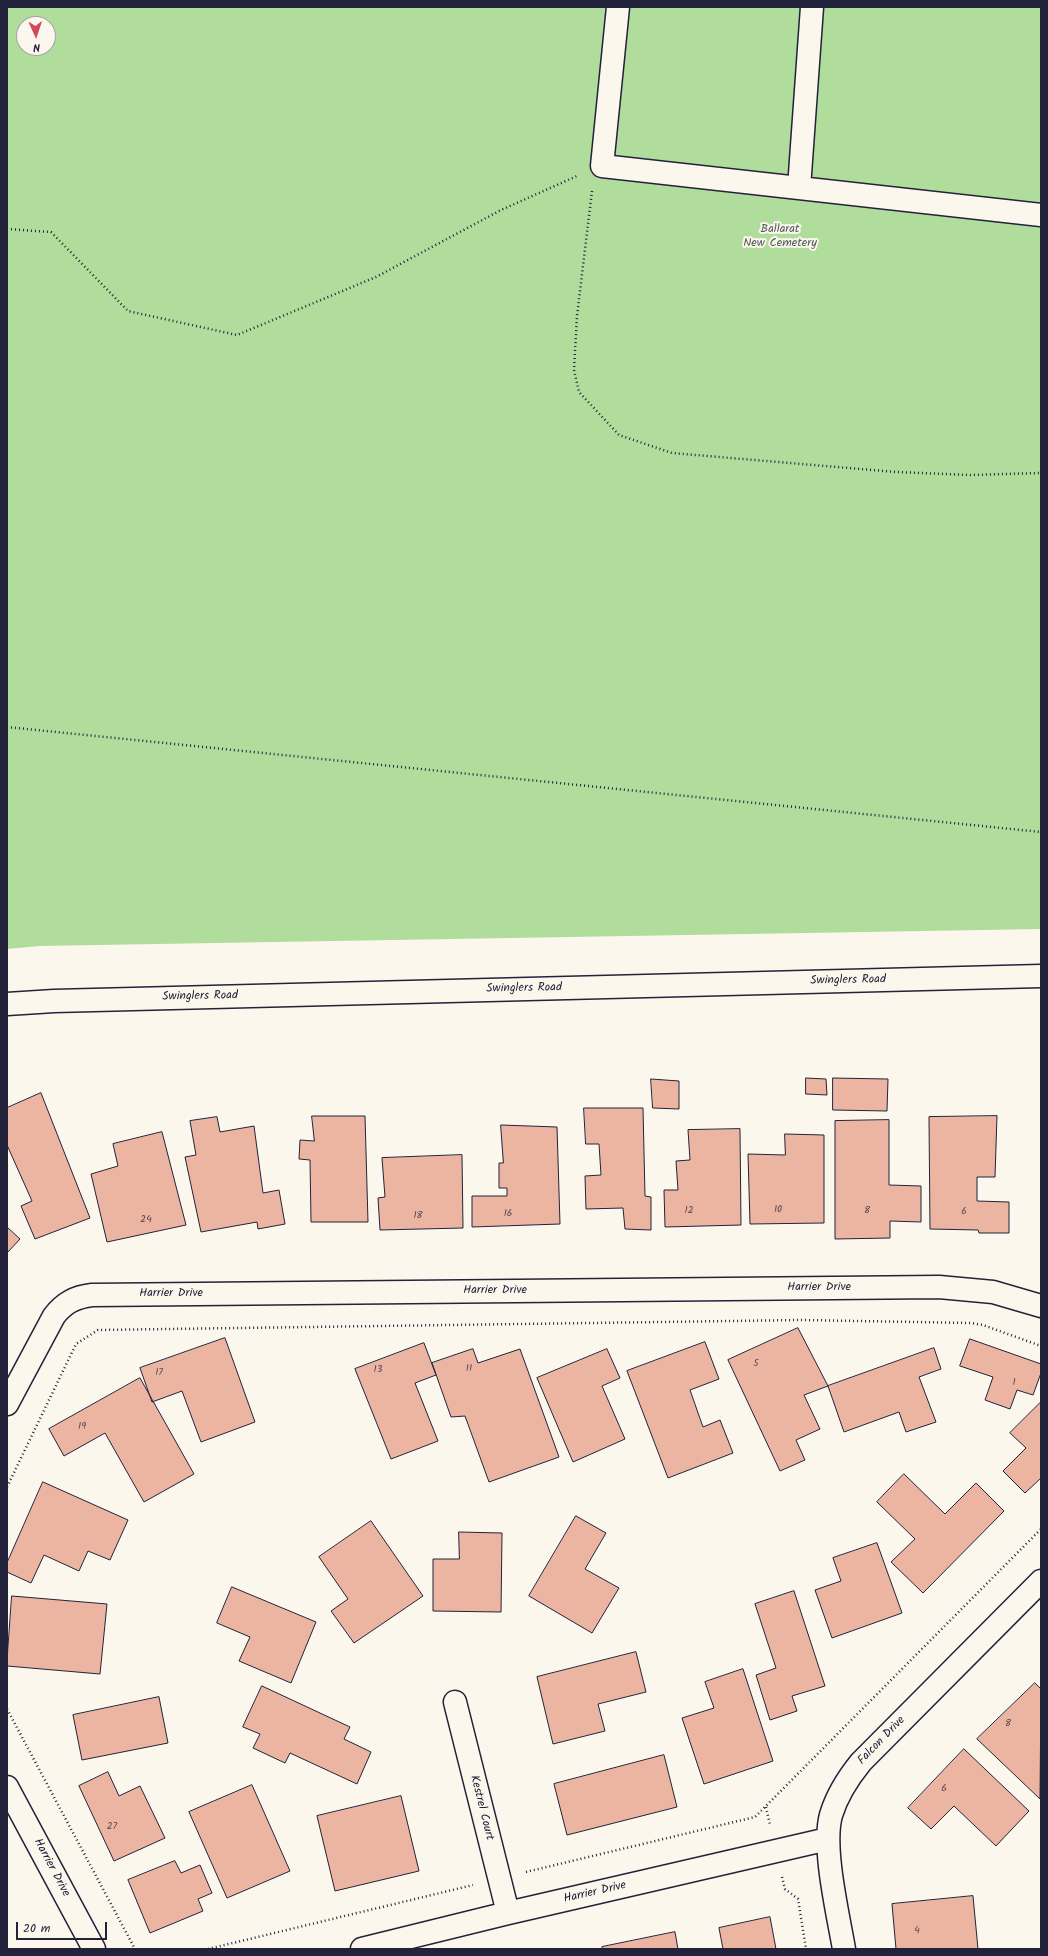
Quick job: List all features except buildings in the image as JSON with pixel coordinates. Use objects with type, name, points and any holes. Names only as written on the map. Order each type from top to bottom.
[{"type":"street","points":[[618,7],[602,166],[1041,215]]},
{"type":"street","points":[[799,188],[812,7]]},
{"type":"street","name":"Swinglers Road","points":[[7,1004],[102,1000],[1041,976]]},
{"type":"street","name":"Harrier Drive","points":[[7,1404],[54,1316],[63,1306],[73,1299],[92,1295],[939,1288],[994,1292],[1041,1306]]},
{"type":"street","name":"Falcon Drive","points":[[844,1949],[828,1839],[831,1816],[838,1797],[848,1779],[861,1762],[1041,1581]]},
{"type":"street","name":"Kestrel Court","points":[[455,1702],[508,1913]]},
{"type":"street","name":"Harrier Drive","points":[[7,1786],[94,1949]]},
{"type":"street","name":"Harrier Drive","points":[[362,1949],[508,1913],[828,1839]]},
{"type":"path","points":[[7,230],[51,232],[128,311],[237,335],[376,277],[501,210],[602,166]]},
{"type":"path","points":[[602,166],[592,186],[587,222],[577,316],[574,370],[579,392],[619,435],[672,453],[896,472],[970,474],[1041,473]]},
{"type":"path","points":[[7,727],[1041,832]]},
{"type":"path","points":[[7,1488],[76,1344],[98,1330],[801,1320],[971,1323],[983,1325],[1041,1346]]},
{"type":"path","points":[[208,1949],[755,1817],[1041,1529]]},
{"type":"path","points":[[7,1709],[135,1949]]},
{"type":"green space","name":"Ballarat New Cemetery","points":[[7,7],[1041,7],[1041,929],[39,946],[7,949]]}]
